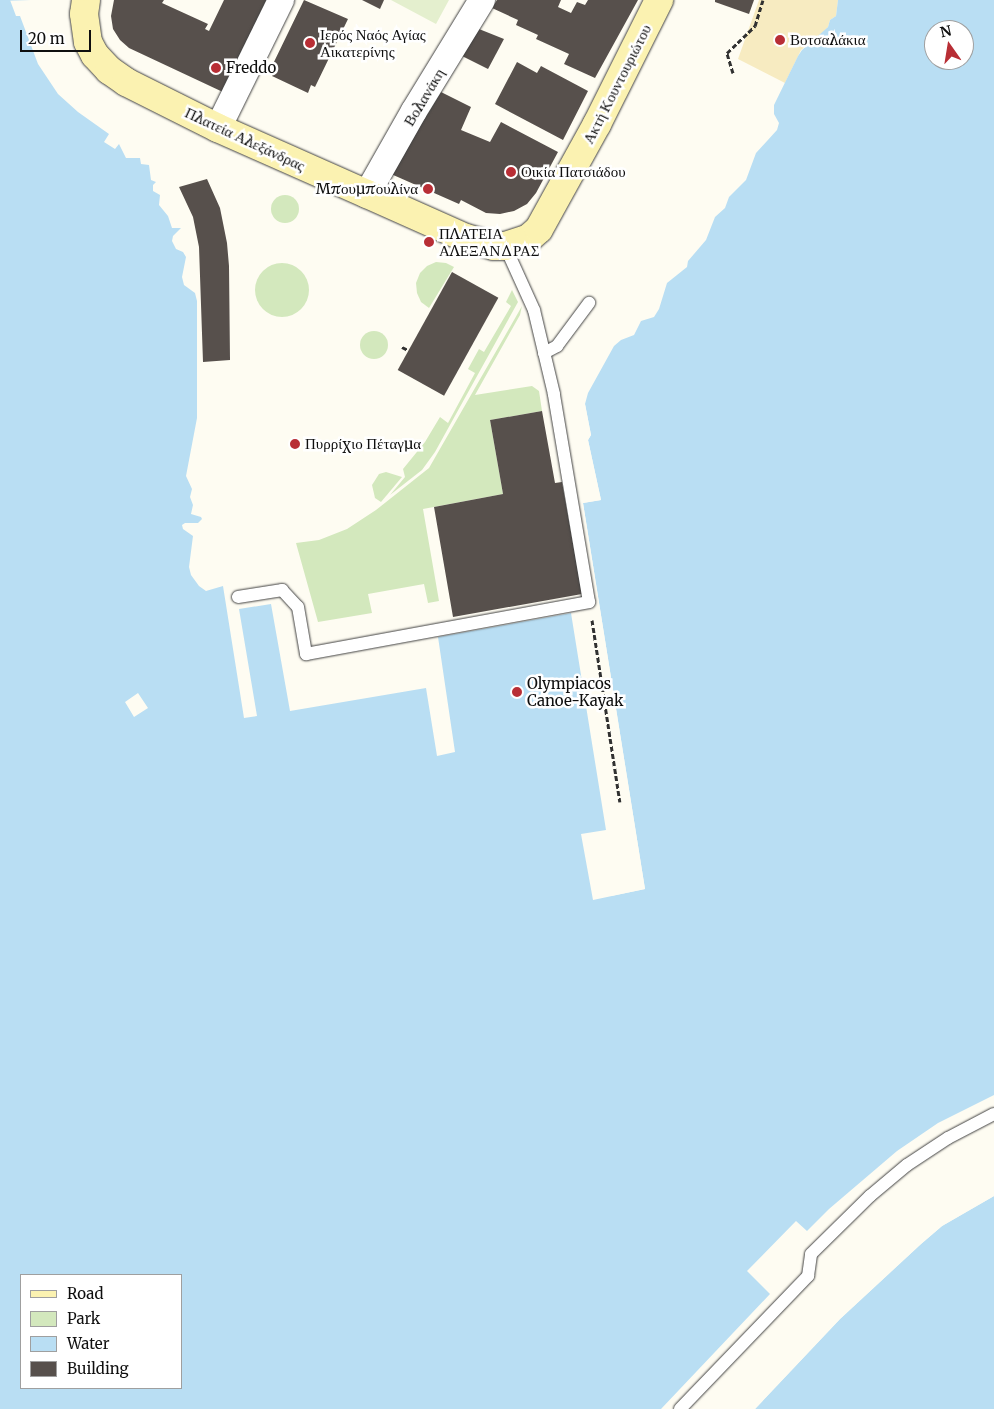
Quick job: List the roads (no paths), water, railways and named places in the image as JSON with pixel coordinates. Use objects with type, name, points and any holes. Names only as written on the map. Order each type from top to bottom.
[{"type":"main road","name":"Πλατεία Αλεξάνδρας","points":[[86,0],[84,14],[88,42],[95,55],[109,70],[126,82],[218,128],[466,238],[494,246],[505,246],[529,238],[545,220]]},
{"type":"main road","name":"Ακτή Κουντουριώτου","points":[[545,220],[598,124],[659,0]]},
{"type":"street","points":[[218,128],[280,0]]},
{"type":"street","name":"Βολανάκη","points":[[367,194],[414,111],[482,0]]},
{"type":"lane","points":[[238,597],[282,590],[298,607],[306,654],[589,602],[554,394],[531,298],[505,246]]},
{"type":"lane","points":[[544,353],[557,346],[589,303]]},
{"type":"lane","points":[[680,1409],[808,1276],[811,1254],[870,1196],[907,1165],[948,1138],[994,1114]]},
{"type":"water","points":[[0,0],[10,0],[16,16],[20,16],[38,64],[58,94],[78,112],[109,134],[104,142],[115,149],[119,144],[126,158],[140,158],[141,164],[149,165],[151,180],[156,182],[153,185],[153,191],[160,195],[159,205],[168,216],[172,228],[181,228],[173,236],[172,241],[176,249],[183,252],[186,257],[182,277],[184,285],[195,293],[197,301],[197,418],[186,476],[192,489],[190,497],[193,505],[191,514],[202,519],[198,523],[185,523],[182,525],[183,529],[193,536],[189,567],[191,575],[199,586],[206,591],[223,586],[244,718],[257,716],[239,609],[271,604],[290,711],[426,688],[437,756],[455,752],[438,637],[571,613],[606,830],[581,834],[593,900],[645,889],[583,503],[601,500],[588,440],[591,435],[585,404],[588,393],[614,346],[621,340],[634,335],[641,321],[654,317],[659,309],[667,283],[687,267],[688,261],[706,240],[715,217],[725,208],[729,197],[746,180],[756,153],[777,130],[779,123],[774,114],[774,105],[798,56],[802,50],[828,27],[830,20],[836,16],[838,0],[994,0],[994,1095],[938,1123],[897,1151],[829,1209],[807,1231],[796,1221],[747,1271],[770,1294],[661,1409],[0,1409]],"holes":[[[138,693],[148,708],[134,717],[125,702]]]},
{"type":"water","points":[[994,1196],[994,1409],[755,1409],[840,1319],[921,1244],[942,1226]]},
{"type":"place","name":"Βοτσαλάκια","points":[[780,40]]},
{"type":"place","name":"Ιερός Ναός Αγίας Αικατερίνης","points":[[310,43]]},
{"type":"place","name":"Freddo","points":[[216,68]]},
{"type":"place","name":"Οικία Πατσιάδου","points":[[511,172]]},
{"type":"place","name":"Μπουμπουλίνα","points":[[428,189]]},
{"type":"place","name":"ΠΛΑΤΕΙΑ ΑΛΕΞΑΝΔΡΑΣ","points":[[429,242]]},
{"type":"place","name":"Πυρρίχιο Πέταγμα","points":[[295,444]]},
{"type":"place","name":"Olympiacos Canoe-Kayak","points":[[517,692]]}]
